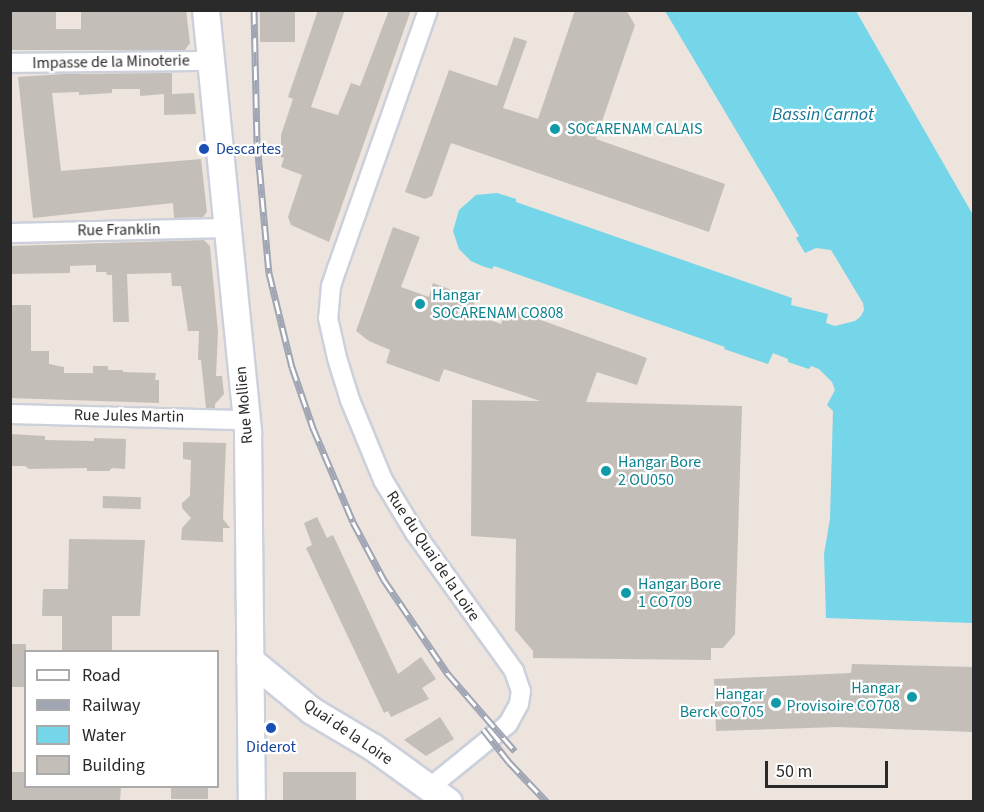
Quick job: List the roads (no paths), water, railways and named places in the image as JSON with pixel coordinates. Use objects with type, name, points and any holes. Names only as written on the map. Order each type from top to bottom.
[{"type":"street","name":"Rue Mollien","points":[[206,10],[247,420],[252,801]]},
{"type":"street","name":"Rue du Quai de la Loire","points":[[428,10],[331,286],[328,318],[350,400],[383,480],[428,553],[514,671],[521,692],[519,704],[508,724],[439,795]]},
{"type":"street","name":"Impasse de la Minoterie","points":[[10,63],[211,61]]},
{"type":"street","name":"Rue Franklin","points":[[10,233],[227,228]]},
{"type":"street","name":"Rue Jules Martin","points":[[10,414],[247,420]]},
{"type":"street","name":"Quai de la Loire","points":[[250,660],[312,711],[374,748],[439,795]]},
{"type":"water","name":"Bassin Carnot","points":[[665,11],[856,11],[973,215],[973,623],[826,618],[824,554],[830,519],[833,411],[827,405],[835,390],[832,382],[819,369],[811,366],[809,369],[788,362],[788,359],[773,353],[768,364],[494,266],[492,269],[482,266],[471,261],[459,249],[453,231],[459,210],[476,195],[497,193],[516,199],[516,202],[792,298],[791,305],[828,314],[826,323],[835,326],[855,321],[861,316],[864,310],[863,303],[831,250],[816,248],[805,253],[796,238],[799,236]]},
{"type":"railway","points":[[254,10],[257,142],[269,273],[292,367],[313,428],[353,522],[384,580],[448,674],[515,751]]},
{"type":"railway","points":[[483,729],[509,762],[547,802]]},
{"type":"place","name":"SOCARENAM CALAIS","points":[[555,129]]},
{"type":"place","name":"Descartes","points":[[204,149]]},
{"type":"place","name":"Hangar SOCARENAM CO808","points":[[420,304]]},
{"type":"place","name":"Hangar Bore 2 OU050","points":[[606,471]]},
{"type":"place","name":"Hangar Bore 1 CO709","points":[[626,593]]},
{"type":"place","name":"Hangar Provisoire CO708","points":[[912,697]]},
{"type":"place","name":"Hangar Berck CO705","points":[[776,703]]},
{"type":"place","name":"Diderot","points":[[271,728]]}]
